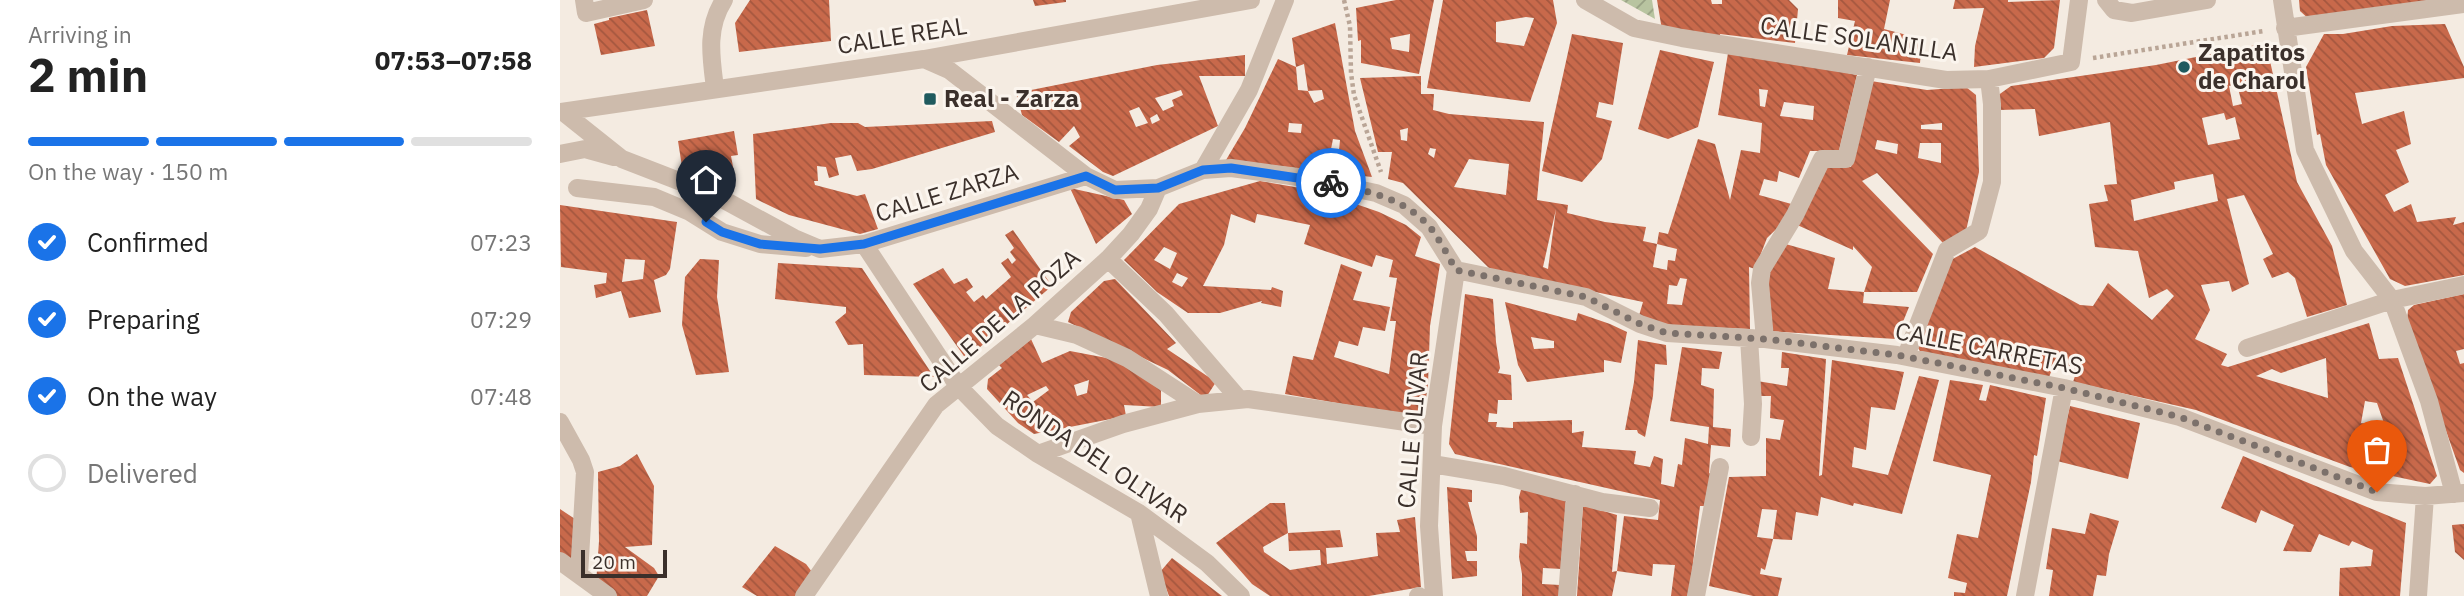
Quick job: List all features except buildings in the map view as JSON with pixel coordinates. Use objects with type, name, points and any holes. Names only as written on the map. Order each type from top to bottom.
[{"type":"street","points":[[585,6],[644,0]]},
{"type":"street","name":"CALLE REAL","points":[[561,112],[923,59],[1251,0]]},
{"type":"street","points":[[1203,170],[1249,90],[1285,0]]},
{"type":"street","name":"CALLE SOLANILLA","points":[[1585,0],[1634,28],[1946,80],[1989,79],[2071,62]]},
{"type":"street","points":[[2071,62],[2079,0]]},
{"type":"street","points":[[2106,0],[2114,10],[2132,13],[2207,0]]},
{"type":"street","points":[[2281,0],[2305,150],[2354,251],[2392,300],[2459,494]]},
{"type":"street","points":[[715,88],[709,41],[719,4]]},
{"type":"street","points":[[2286,28],[2464,4]]},
{"type":"street","points":[[923,59],[949,70],[1086,176],[1115,190],[1158,188],[1203,170],[1231,168],[1305,178],[1376,193],[1404,205],[1429,227],[1456,270]]},
{"type":"street","points":[[1751,437],[1762,269],[1795,215],[1822,159],[1846,159],[1868,67]]},
{"type":"street","points":[[1906,356],[1947,250],[1979,231],[1992,182],[1992,104],[1989,79]]},
{"type":"street","points":[[561,112],[622,159]]},
{"type":"street","points":[[560,154],[585,149],[622,159],[715,195],[794,238],[820,249]]},
{"type":"street","name":"CALLE ZARZA","points":[[577,188],[654,197],[690,212],[722,232],[760,244],[820,249],[864,244],[1086,176]]},
{"type":"street","name":"CALLE DE LA POZA","points":[[804,596],[936,405],[1035,325],[1108,259],[1149,209],[1158,188]]},
{"type":"street","name":"RONDA DEL OLIVAR","points":[[864,244],[958,386],[997,426],[1038,454],[1139,513],[1207,563],[1241,596]]},
{"type":"street","points":[[1108,259],[1166,314],[1240,400]]},
{"type":"street","name":"CALLE CARRETAS","points":[[1456,270],[1586,297],[1640,324],[1667,333],[1757,338],[1906,356],[2064,388],[2180,417],[2377,492],[2425,496],[2459,494]]},
{"type":"street","name":"CALLE OLIVAR","points":[[1434,596],[1429,526],[1433,426],[1456,270]]},
{"type":"street","points":[[2247,348],[2392,300],[2464,285]]},
{"type":"street","points":[[1035,325],[1076,335],[1127,358],[1198,404]]},
{"type":"street","points":[[2025,596],[2064,388]]},
{"type":"street","points":[[1038,454],[1123,424],[1198,404],[1240,400],[1308,407],[1433,426]]},
{"type":"street","points":[[560,422],[585,472],[579,575]]},
{"type":"street","points":[[1432,464],[1504,476],[1602,502],[1650,508]]},
{"type":"street","points":[[1696,596],[1720,467]]},
{"type":"street","points":[[1567,596],[1575,494]]},
{"type":"street","points":[[2418,596],[2425,496]]},
{"type":"street","points":[[1139,513],[1159,596]]},
{"type":"street","points":[[560,561],[608,596]]},
{"type":"path","points":[[1344,0],[1350,26],[1354,95],[1379,163],[1384,197]]},
{"type":"path","points":[[2071,62],[2286,28]]},
{"type":"green space","points":[[1621,0],[1652,0],[1655,19]]},
{"type":"way so far","points":[[1331,183],[1376,193],[1404,205],[1429,227],[1456,270],[1586,297],[1640,324],[1667,333],[1765,339],[1906,356],[2064,388],[2180,417],[2377,492]]},
{"type":"place","name":"Zapatitos de Charol","points":[[2184,67]]},
{"type":"place","name":"Real - Zarza","points":[[930,99]]},
{"type":"route","points":[[706,222],[722,232],[760,244],[820,249],[864,244],[1086,176],[1115,190],[1158,188],[1203,170],[1231,168],[1331,183]]}]
